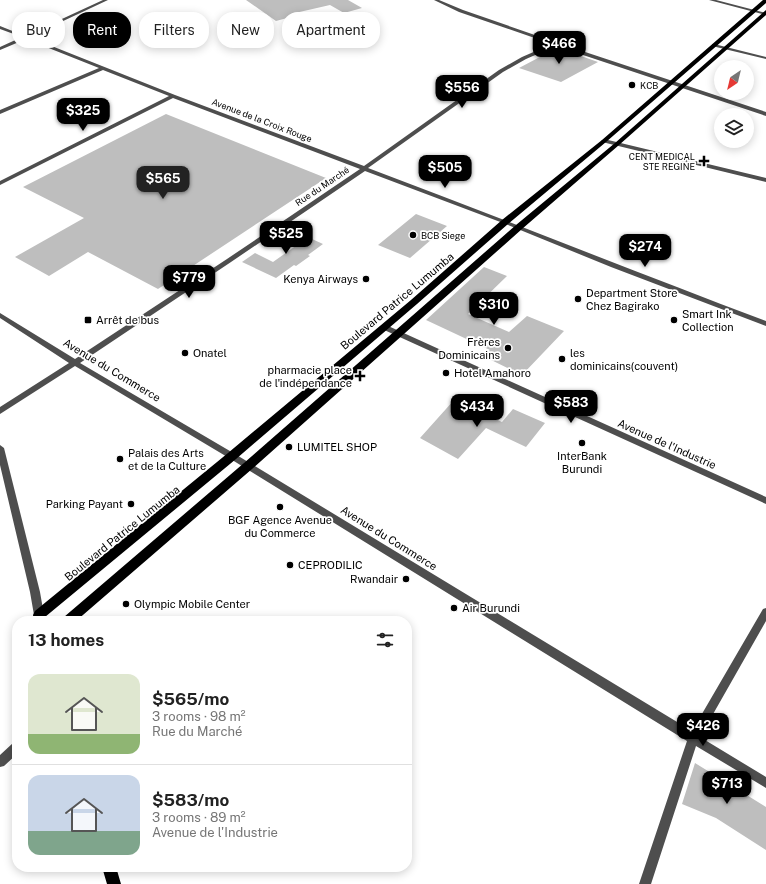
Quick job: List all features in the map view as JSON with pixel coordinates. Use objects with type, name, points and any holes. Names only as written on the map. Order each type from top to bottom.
[{"type":"main road","name":"Boulevard Patrice Lumumba","points":[[42,616],[384,327],[505,222],[604,141],[766,0]]},
{"type":"main road","name":"Boulevard Patrice Lumumba","points":[[74,616],[248,466],[519,227],[683,87],[765,13]]},
{"type":"main road","points":[[110,872],[114,884]]},
{"type":"street","points":[[65,19],[106,0]]},
{"type":"street","points":[[436,0],[462,11],[556,44],[766,114]]},
{"type":"street","points":[[711,0],[765,13]]},
{"type":"street","name":"Avenue de la Croix Rouge","points":[[0,27],[12,31]]},
{"type":"street","points":[[0,49],[12,44]]},
{"type":"street","name":"Rue du Marché","points":[[0,411],[230,260],[501,71],[524,58],[556,44]]},
{"type":"street","points":[[714,45],[766,58]]},
{"type":"street","name":"Avenue de la Croix Rouge","points":[[55,48],[173,96],[519,227],[613,266],[766,324]]},
{"type":"street","points":[[0,112],[103,68]]},
{"type":"street","points":[[0,183],[173,96]]},
{"type":"street","points":[[604,141],[766,180]]},
{"type":"street","name":"Avenue du Commerce","points":[[0,315],[75,363],[232,456],[766,783]]},
{"type":"street","name":"Avenue de l'Industrie","points":[[384,327],[766,501]]},
{"type":"street","points":[[0,448],[40,616]]},
{"type":"street","points":[[645,884],[693,739],[766,612]]},
{"type":"street","points":[[0,762],[12,751]]},
{"type":"building","points":[[246,0],[348,0],[362,8],[342,12],[330,5],[299,12],[282,12],[282,19],[276,21],[274,20],[274,12],[263,12]]},
{"type":"building","points":[[555,49],[561,49],[598,62],[561,82],[519,68]]},
{"type":"building","points":[[166,114],[326,178],[158,289],[88,252],[49,276],[15,257],[84,218],[23,187]]},
{"type":"building","name":"BCB Siege","points":[[416,214],[447,226],[410,258],[378,245]]},
{"type":"building","points":[[290,229],[323,244],[308,255],[310,256],[276,278],[242,262],[255,253],[273,262],[297,245],[279,237]]},
{"type":"building","points":[[484,267],[507,276],[468,314],[509,332],[527,316],[564,331],[522,375],[483,356],[490,350],[426,320]]},
{"type":"building","points":[[454,400],[502,422],[513,409],[545,423],[526,447],[486,428],[458,459],[420,438]]},
{"type":"building","points":[[695,763],[766,807],[766,850],[716,818],[682,804]]},
{"type":"place","name":"KCB","points":[[632,85]]},
{"type":"place","name":"CENT MEDICAL STE REGINE","points":[[704,161]]},
{"type":"place","name":"BCB Siege","points":[[413,235]]},
{"type":"place","name":"Kenya Airways","points":[[366,279]]},
{"type":"place","name":"Department Store Chez Bagirako","points":[[578,299]]},
{"type":"place","name":"Arrêt de bus","points":[[88,320]]},
{"type":"place","name":"Smart Ink Collection","points":[[674,320]]},
{"type":"place","name":"Frères Dominicains","points":[[508,348]]},
{"type":"place","name":"Onatel","points":[[185,353]]},
{"type":"place","name":"les dominicains(couvent)","points":[[562,359]]},
{"type":"place","name":"Hotel Amahoro","points":[[446,373]]},
{"type":"place","name":"pharmacie place de l'indépendance","points":[[360,376]]},
{"type":"place","name":"InterBank Burundi","points":[[582,443]]},
{"type":"place","name":"LUMITEL SHOP","points":[[289,447]]},
{"type":"place","name":"Palais des Arts et de la Culture","points":[[120,459]]},
{"type":"place","name":"Parking Payant","points":[[131,504]]},
{"type":"place","name":"BGF Agence Avenue du Commerce","points":[[280,507]]},
{"type":"place","name":"CEPRODILIC","points":[[290,565]]},
{"type":"place","name":"Rwandair","points":[[406,579]]},
{"type":"place","name":"Olympic Mobile Center","points":[[126,604]]},
{"type":"place","name":"Air Burundi","points":[[454,608]]}]
